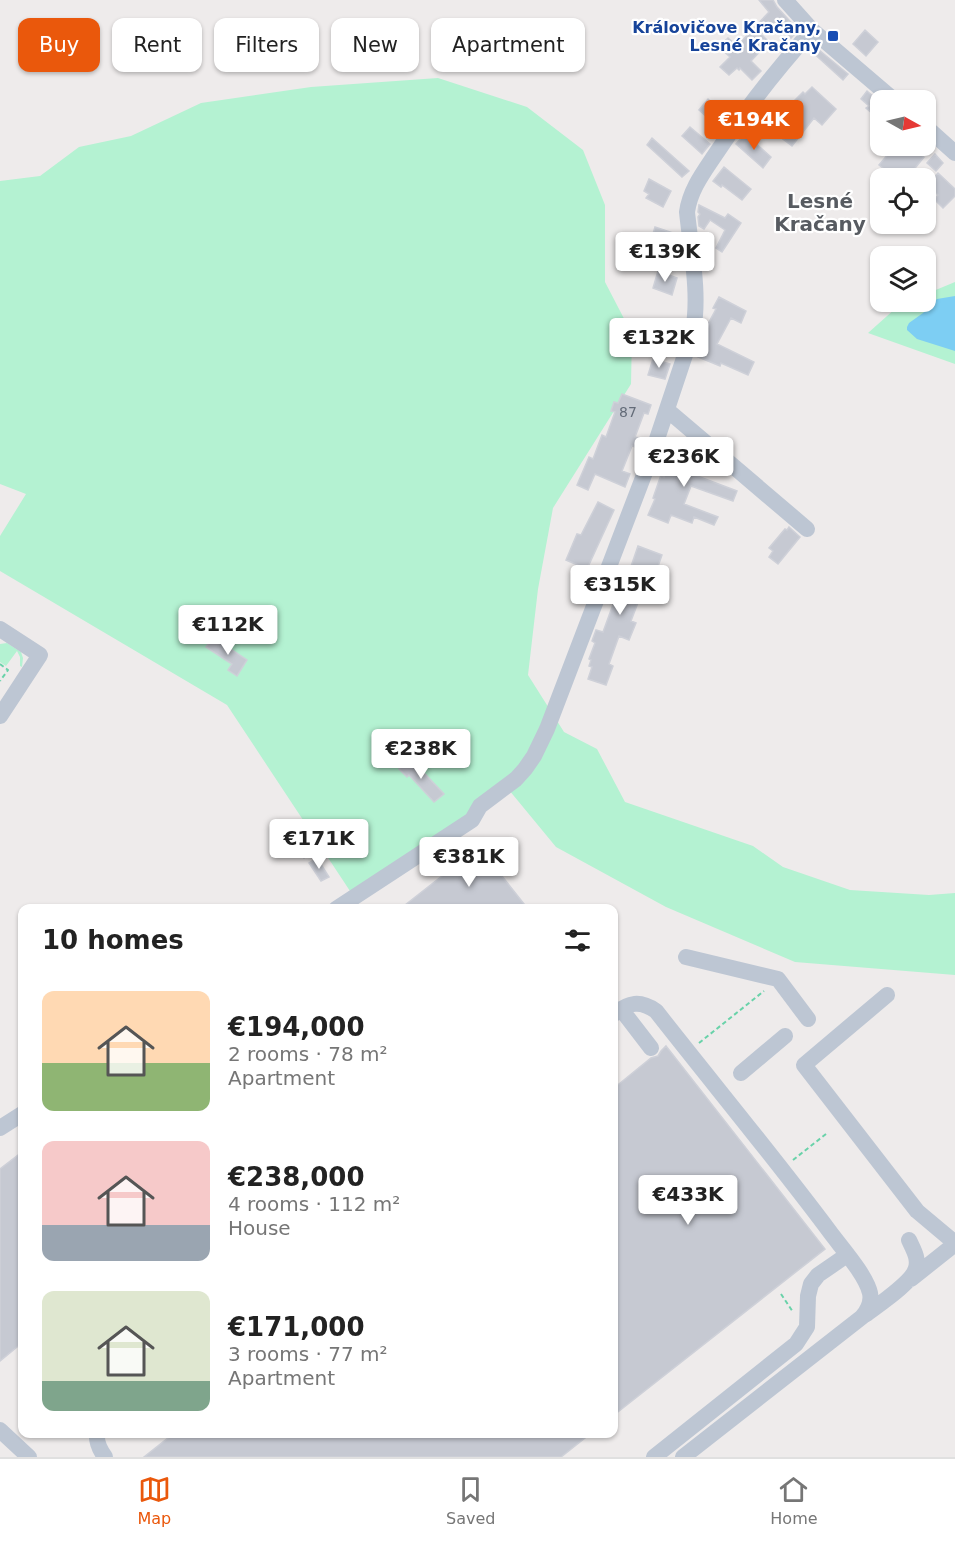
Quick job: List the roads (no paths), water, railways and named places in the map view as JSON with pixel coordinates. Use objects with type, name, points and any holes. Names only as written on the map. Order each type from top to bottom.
[{"type":"street","points":[[785,0],[812,30],[882,90]]},
{"type":"street","points":[[344,904],[472,820],[480,806],[516,778],[534,756],[547,729],[652,454],[693,331],[696,314],[687,213],[693,190],[728,135],[787,57],[812,30]]},
{"type":"street","points":[[936,136],[955,153]]},
{"type":"street","points":[[666,412],[672,414],[713,447],[807,529]]},
{"type":"street","points":[[0,629],[40,655],[0,716]]},
{"type":"street","points":[[686,957],[778,979],[808,1019]]},
{"type":"street","points":[[683,1457],[955,1243],[917,1211],[804,1065],[887,995]]},
{"type":"street","points":[[618,1011],[639,1003],[648,1005],[656,1011],[810,1206],[862,1276],[870,1292],[871,1300],[869,1309],[862,1317]]},
{"type":"street","points":[[618,1013],[651,1048]]},
{"type":"street","points":[[741,1073],[785,1036]]},
{"type":"street","points":[[0,1128],[18,1116]]},
{"type":"street","points":[[870,1292],[905,1283],[916,1268],[917,1261],[909,1240]]},
{"type":"street","points":[[654,1457],[796,1344],[807,1327],[808,1296],[811,1284],[818,1275],[847,1255]]},
{"type":"street","points":[[917,1261],[936,1259]]},
{"type":"street","points":[[0,1430],[29,1457]]},
{"type":"street","points":[[96,1438],[105,1457]]},
{"type":"water","points":[[955,296],[955,351],[917,339],[907,330],[909,323],[924,312],[936,312],[937,299]]},
{"type":"place","name":"Královičove Kračany, Lesné Kračany","points":[[833,36]]},
{"type":"district","name":"Lesné Kračany","points":[[820,212]]}]
